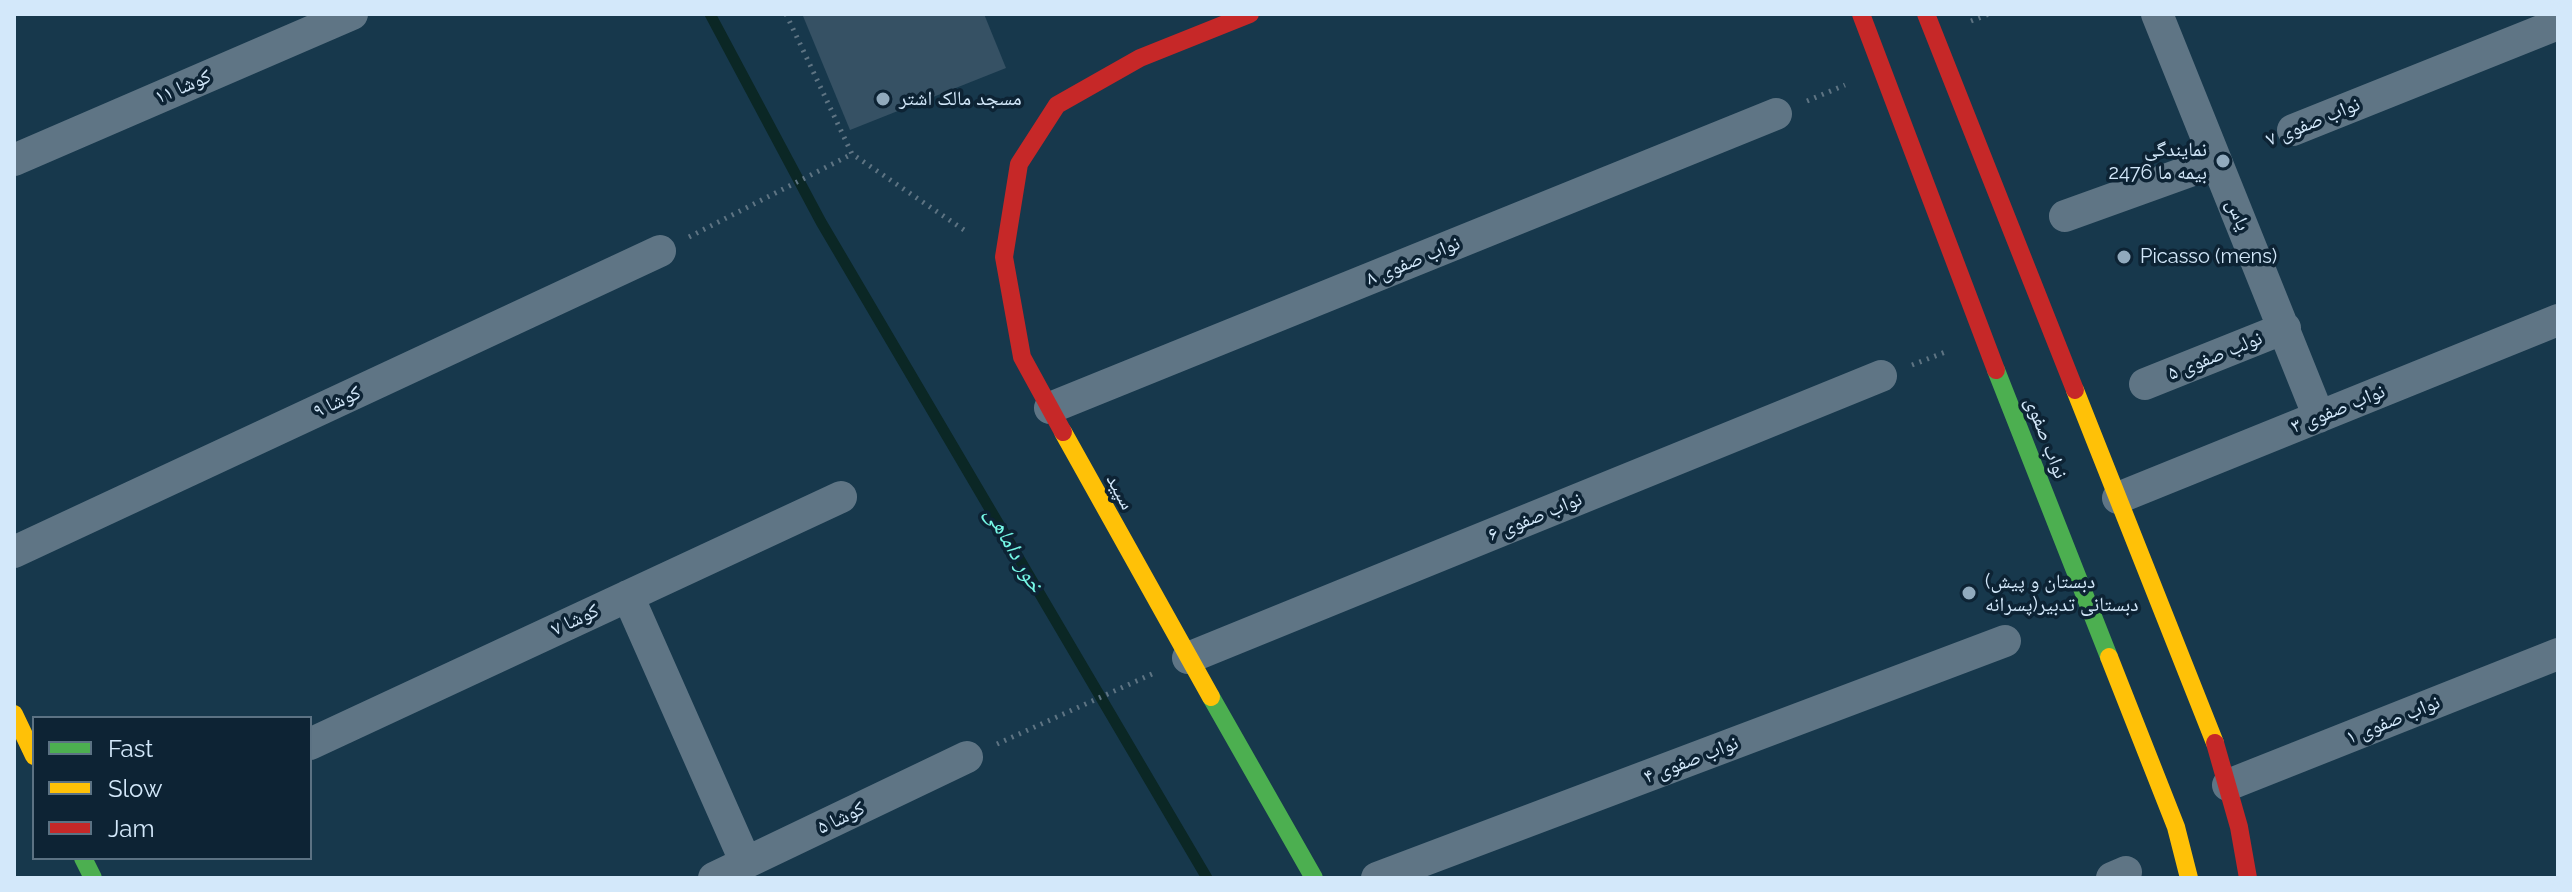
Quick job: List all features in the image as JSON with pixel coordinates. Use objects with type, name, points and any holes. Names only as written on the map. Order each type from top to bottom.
[{"type":"street","name":"سپید","points":[[1250,14],[1140,58],[1057,105],[1019,164],[1004,257],[1022,357],[1314,878]]},
{"type":"street","name":"نواب صفوی","points":[[1861,14],[1983,338],[2062,521],[2176,827],[2189,878]]},
{"type":"street","points":[[1926,14],[2112,500],[2220,756],[2239,827],[2248,878]]},
{"type":"street","name":"یاس","points":[[2157,14],[2319,417]]},
{"type":"street","name":"کوشا ۱۱","points":[[14,160],[336,15]]},
{"type":"street","name":"نواب صفوی ۷","points":[[2293,130],[2558,24]]},
{"type":"street","name":"نواب صفوی ۸","points":[[1050,408],[1776,114]]},
{"type":"street","points":[[2065,216],[2215,162]]},
{"type":"street","name":"کوشا ۹","points":[[14,552],[660,251]]},
{"type":"street","name":"نواب صفوی ۳","points":[[2112,500],[2558,320]]},
{"type":"street","name":"نولب صفوی ۵","points":[[2145,384],[2285,328]]},
{"type":"street","name":"نواب صفوی ۶","points":[[1188,658],[1881,376]]},
{"type":"street","name":"کوشا ۷","points":[[312,743],[841,497]]},
{"type":"street","points":[[628,596],[746,863]]},
{"type":"street","name":"نواب صفوی ۴","points":[[1377,878],[2005,641]]},
{"type":"street","name":"نواب صفوی ۱","points":[[2228,785],[2558,654]]},
{"type":"street","name":"کوشا ۵","points":[[714,878],[967,757]]},
{"type":"street","points":[[84,860],[93,878]]},
{"type":"path","points":[[786,14],[852,154],[1004,257]]},
{"type":"path","points":[[660,251],[852,154]]},
{"type":"path","points":[[1881,376],[1983,338]]},
{"type":"path","points":[[967,757],[1188,658]]},
{"type":"building","name":"مسجد مالک اشتر","points":[[984,14],[1006,68],[850,130],[803,16]]},
{"type":"waterway","name":"خور داماهی","points":[[710,14],[821,222],[1207,878]]},
{"type":"traffic: fast","points":[[1996,370],[2109,657]]},
{"type":"traffic: fast","points":[[1211,697],[1314,878]]},
{"type":"traffic: fast","points":[[84,860],[93,878]]},
{"type":"traffic: slow","points":[[2075,390],[2215,743]]},
{"type":"traffic: slow","points":[[1063,432],[1211,697]]},
{"type":"traffic: slow","points":[[2109,657],[2176,827],[2189,878]]},
{"type":"traffic: slow","points":[[14,714],[32,752]]},
{"type":"traffic: jam","points":[[1063,432],[1022,357],[1004,257],[1019,164],[1057,105],[1140,58],[1250,14]]},
{"type":"traffic: jam","points":[[1861,14],[1996,370]]},
{"type":"traffic: jam","points":[[1926,14],[2075,390]]},
{"type":"traffic: jam","points":[[2215,743],[2239,827],[2248,878]]},
{"type":"place","name":"مسجد مالک اشتر","points":[[883,99]]},
{"type":"place","name":"نمایندگی بیمه ما 2476","points":[[2223,161]]},
{"type":"place","name":"Picasso (mens)","points":[[2124,257]]},
{"type":"place","name":"(دبستان و پیش دبستانی تدبیر(پسرانه","points":[[1969,593]]}]
